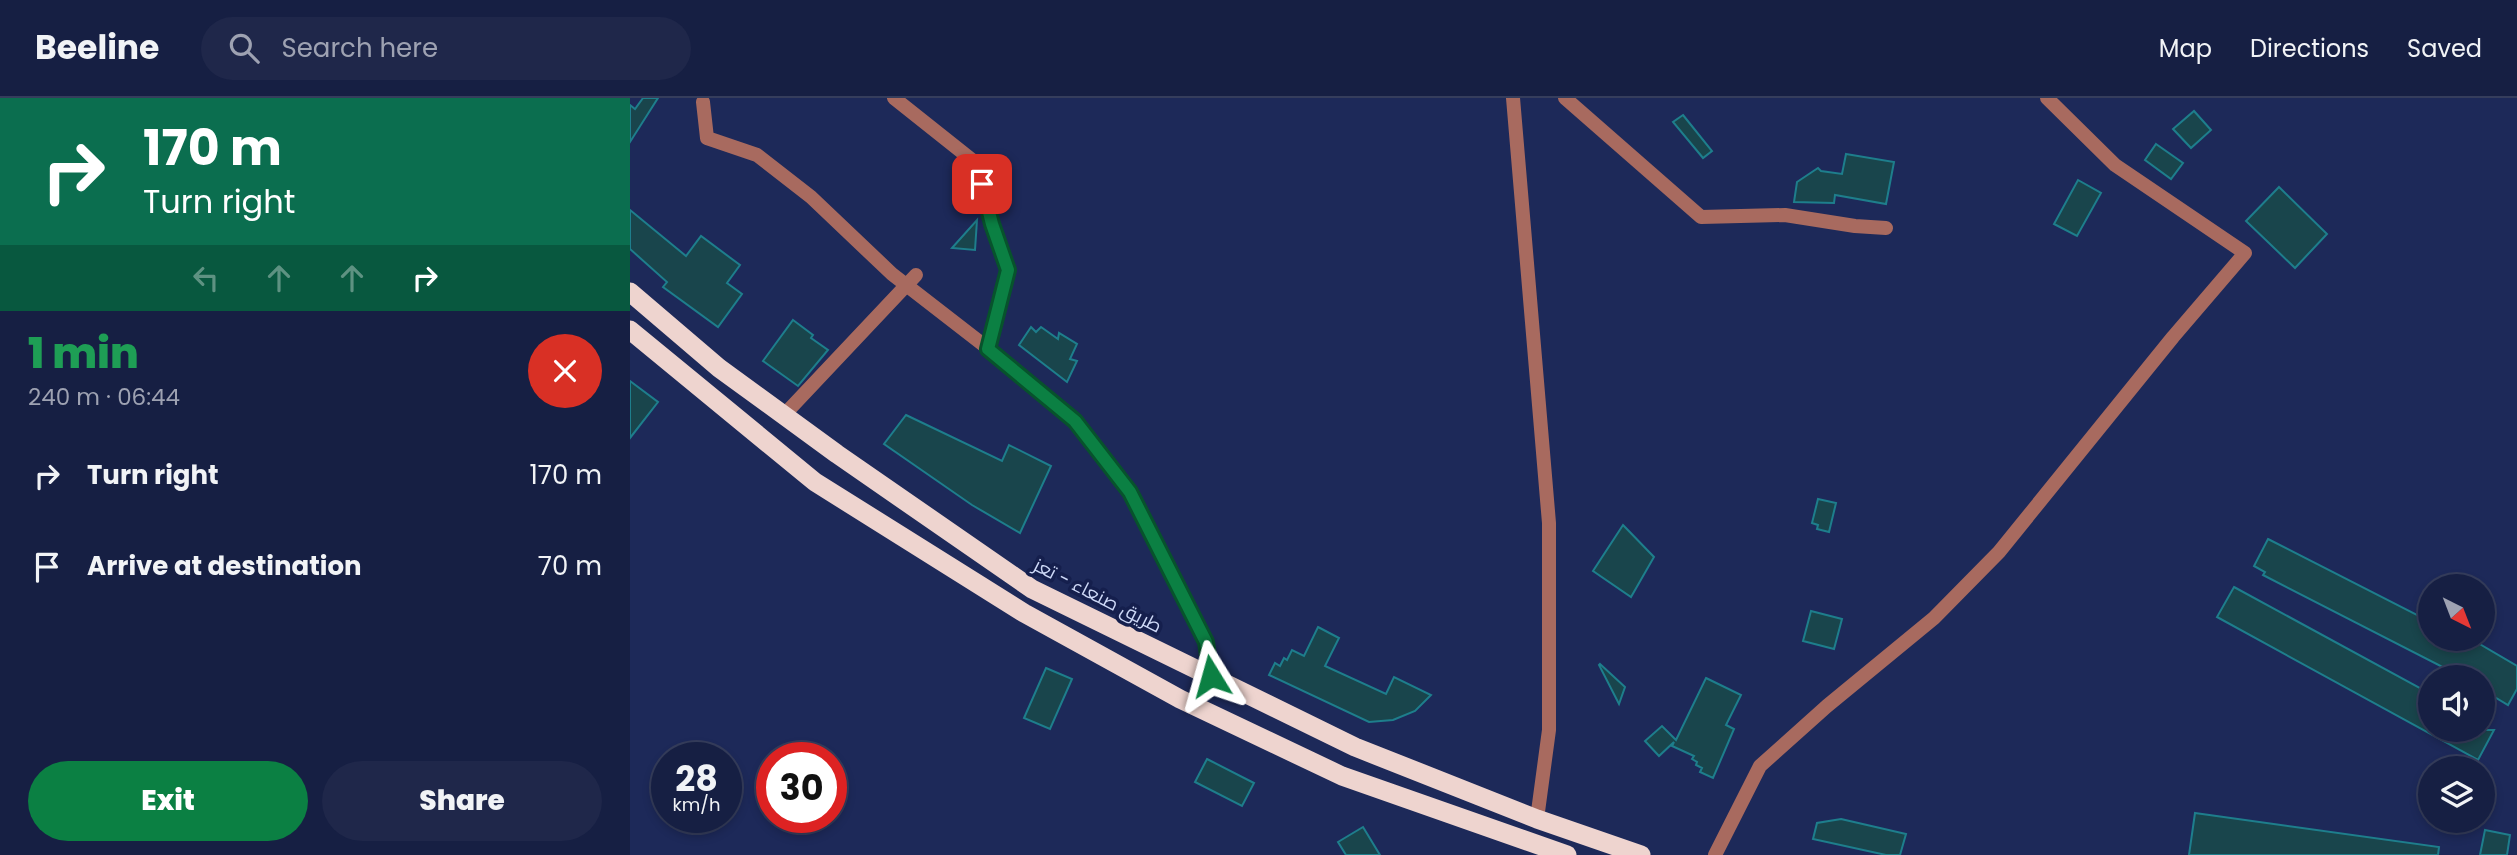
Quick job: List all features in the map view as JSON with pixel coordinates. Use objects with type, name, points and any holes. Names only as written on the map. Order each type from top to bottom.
[{"type":"highway","name":"طريق صنعاء - تعز","points":[[630,292],[719,368],[1032,589],[1355,747],[1537,819],[1641,855]]},
{"type":"highway","points":[[630,330],[815,482],[1024,613],[1180,699],[1342,776],[1567,855]]},
{"type":"street","points":[[894,98],[978,164],[992,224],[1008,270],[988,349]]},
{"type":"street","points":[[1513,98],[1549,523],[1549,730],[1537,819]]},
{"type":"street","points":[[1565,98],[1701,216],[1785,215],[1886,229]]},
{"type":"street","points":[[1715,855],[1760,766],[1827,706],[1934,618],[1999,552],[2173,337],[2245,253],[2115,165],[2047,98]]},
{"type":"street","points":[[703,102],[707,138],[757,155],[811,197],[892,274],[911,280],[988,349],[1075,421],[1130,492],[1206,642],[1211,676]]},
{"type":"street","points":[[784,415],[911,280]]},
{"type":"building","points":[[643,98],[658,98],[630,142],[630,105],[635,109]]},
{"type":"building","points":[[2194,111],[2211,130],[2191,148],[2173,129]]},
{"type":"building","points":[[1683,115],[1712,151],[1703,158],[1673,122]]},
{"type":"building","points":[[2156,144],[2183,163],[2171,179],[2145,160]]},
{"type":"building","points":[[1846,154],[1894,162],[1886,204],[1835,195],[1834,203],[1794,202],[1797,182],[1818,168],[1821,171],[1842,174]]},
{"type":"building","points":[[2078,180],[2101,193],[2077,236],[2054,224]]},
{"type":"building","points":[[2279,187],[2327,234],[2295,268],[2246,221]]},
{"type":"building","points":[[630,210],[686,256],[701,236],[740,265],[727,283],[742,294],[718,327],[663,287],[667,282],[630,249]]},
{"type":"building","points":[[977,220],[975,250],[952,248]]},
{"type":"building","points":[[793,320],[828,350],[798,386],[763,361]]},
{"type":"building","points":[[1031,327],[1036,332],[1041,327],[1058,339],[1059,333],[1077,344],[1070,359],[1077,361],[1067,382],[1019,345]]},
{"type":"building","points":[[630,381],[658,402],[630,438]]},
{"type":"building","points":[[906,415],[1002,461],[1009,445],[1051,466],[1020,533],[972,505],[884,444]]},
{"type":"building","points":[[1818,499],[1836,503],[1829,532],[1817,529],[1818,525],[1812,523]]},
{"type":"building","points":[[1623,525],[1654,557],[1631,597],[1593,571]]},
{"type":"building","points":[[2268,539],[2418,615],[2418,651],[2491,651],[2517,666],[2517,689],[2508,705],[2495,697],[2495,665],[2439,665],[2263,575],[2265,572],[2254,566]]},
{"type":"building","points":[[2234,587],[2418,687],[2418,727],[2217,617]]},
{"type":"building","points":[[1811,611],[1842,619],[1834,649],[1803,641]]},
{"type":"building","points":[[1318,627],[1339,638],[1325,666],[1386,694],[1394,677],[1431,695],[1415,711],[1393,720],[1369,722],[1269,675],[1275,663],[1280,666],[1292,650],[1304,656]]},
{"type":"building","points":[[1599,665],[1625,687],[1619,704]]},
{"type":"building","points":[[1046,668],[1072,679],[1050,729],[1024,718]]},
{"type":"building","points":[[1706,678],[1741,695],[1726,725],[1734,729],[1713,778],[1700,772],[1702,768],[1692,759],[1694,756],[1672,746],[1674,742],[1659,756],[1645,741],[1662,726],[1676,740]]},
{"type":"building","points":[[2445,742],[2488,742],[2480,756],[2471,756]]},
{"type":"building","points":[[1207,759],[1254,783],[1242,806],[1195,782]]},
{"type":"building","points":[[2195,813],[2439,847],[2438,855],[2189,855]]},
{"type":"building","points":[[1841,819],[1906,834],[1900,855],[1886,855],[1813,839],[1817,823]]},
{"type":"building","points":[[1363,827],[1380,855],[1346,855],[1338,842]]},
{"type":"building","points":[[2484,833],[2510,835],[2507,855],[2480,855]]},
{"type":"route","points":[[982,184],[1008,270],[988,349],[1075,421],[1130,492],[1206,642],[1211,676]]}]
